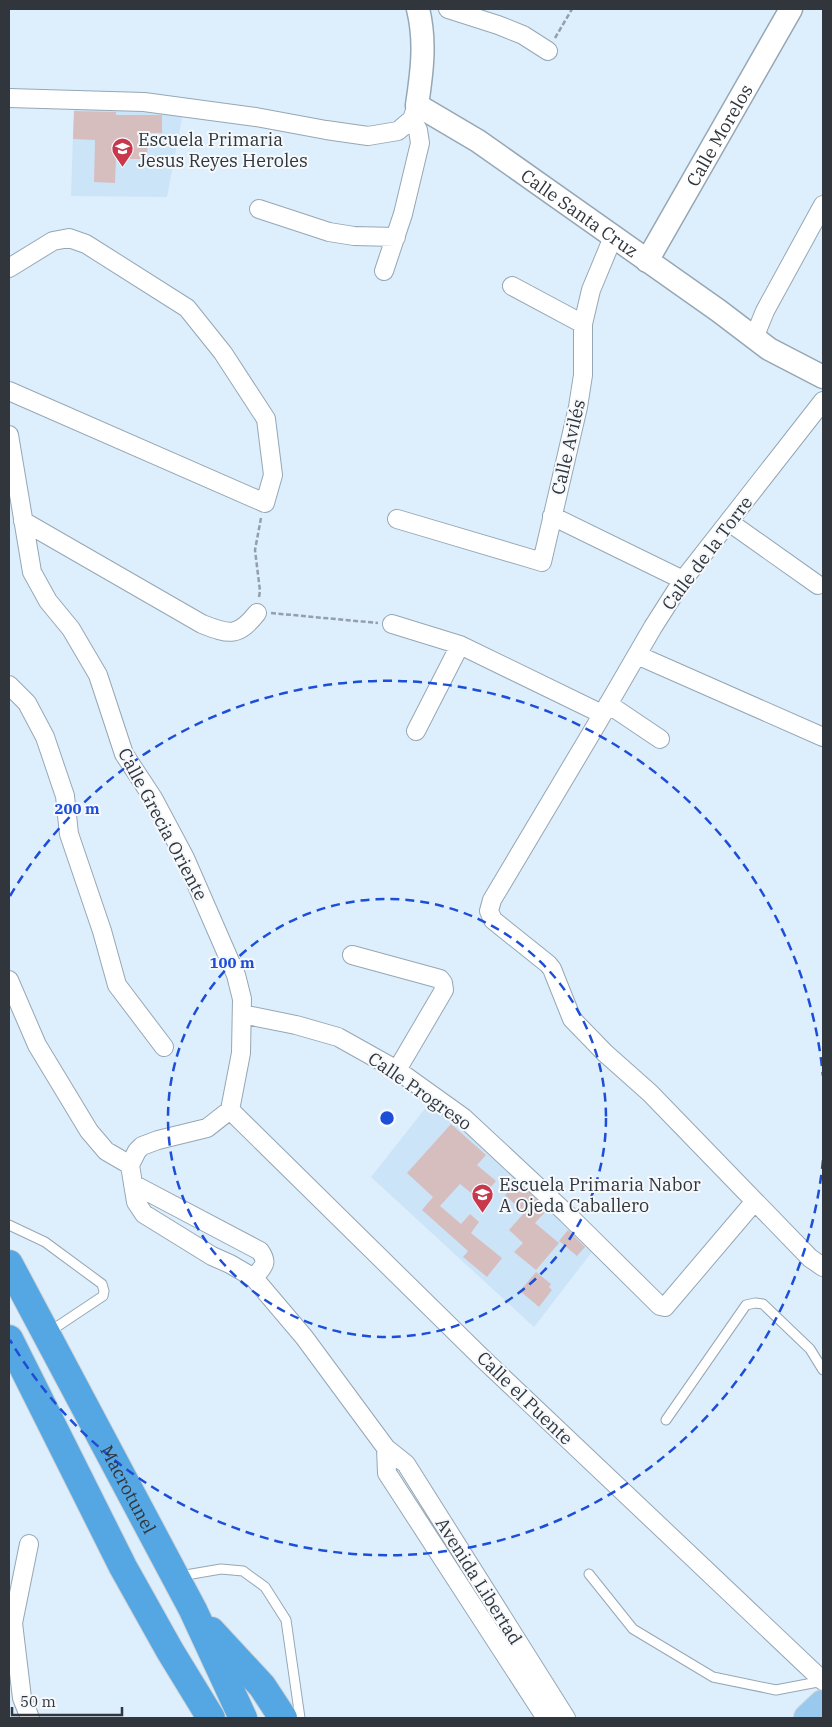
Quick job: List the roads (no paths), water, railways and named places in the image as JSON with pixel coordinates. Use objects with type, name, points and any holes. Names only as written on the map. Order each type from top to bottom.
[{"type":"highway","name":"Macrotunel","points":[[9,1264],[176,1577],[243,1718]]},
{"type":"highway","points":[[9,1338],[119,1558],[170,1651],[211,1718]]},
{"type":"highway","points":[[193,1610],[262,1686],[283,1718]]},
{"type":"highway","points":[[170,1651],[178,1692],[191,1718]]},
{"type":"main road","points":[[808,1718],[823,1704]]},
{"type":"street","points":[[384,270],[403,214],[420,143],[415,112],[423,64],[423,27],[418,9]]},
{"type":"street","points":[[448,9],[523,35],[548,50]]},
{"type":"street","name":"Calle Morelos","points":[[648,261],[791,9]]},
{"type":"street","points":[[9,98],[144,102],[256,116],[368,136],[398,131],[415,112]]},
{"type":"street","name":"Calle Santa Cruz","points":[[415,112],[478,141],[719,311],[769,349],[823,375]]},
{"type":"street","points":[[754,338],[765,311],[823,205]]},
{"type":"street","points":[[258,209],[329,232],[354,236],[396,237]]},
{"type":"street","name":"Calle Avilés","points":[[613,237],[591,290],[583,324],[582,383],[578,408],[552,516],[684,580]]},
{"type":"street","points":[[9,268],[54,241],[69,238],[86,244],[186,308],[223,353],[266,419],[273,475],[265,503],[9,391]]},
{"type":"street","points":[[512,286],[583,324]]},
{"type":"street","name":"Calle de la Torre","points":[[755,1201],[650,1093],[605,1053],[572,1019],[552,968],[493,920],[489,911],[492,900],[636,655],[684,580],[823,401]]},
{"type":"street","name":"Calle Grecia Oriente","points":[[9,435],[32,572],[48,601],[71,629],[98,675],[124,754],[153,798],[185,858],[236,975],[242,999],[241,1053],[230,1110]]},
{"type":"street","points":[[397,519],[542,562],[552,516]]},
{"type":"street","points":[[24,521],[202,624],[218,630],[235,632],[246,627],[257,613]]},
{"type":"street","points":[[729,522],[818,585]]},
{"type":"street","points":[[392,624],[460,645],[605,709],[660,739]]},
{"type":"street","points":[[416,731],[460,645]]},
{"type":"street","points":[[636,655],[823,737]]},
{"type":"street","points":[[9,684],[27,703],[44,737],[65,796],[69,834],[102,931],[117,985],[164,1047]]},
{"type":"street","points":[[352,955],[440,979],[444,983],[444,990],[396,1070]]},
{"type":"street","points":[[9,980],[37,1044],[88,1131],[106,1151],[130,1165]]},
{"type":"street","name":"Calle Progreso","points":[[242,1014],[296,1025],[338,1037],[396,1070],[464,1118],[567,1214],[660,1306],[665,1307],[755,1201]]},
{"type":"street","points":[[230,1110],[207,1128],[158,1140],[142,1146],[137,1150],[130,1165],[133,1184],[260,1251],[265,1259],[265,1263],[254,1278]]},
{"type":"street","name":"Calle el Puente","points":[[230,1110],[480,1356],[823,1681]]},
{"type":"street","name":"Avenida Libertad","points":[[133,1184],[136,1202],[144,1214],[212,1256],[254,1278],[304,1338],[386,1448],[387,1473],[542,1712],[556,1712]]},
{"type":"street","points":[[755,1201],[810,1258],[823,1267]]},
{"type":"street","points":[[29,1544],[13,1623],[22,1698],[30,1718]]},
{"type":"lane","points":[[9,1225],[46,1242],[102,1284],[103,1296],[46,1333]]},
{"type":"lane","points":[[666,1420],[746,1306],[755,1303],[763,1304],[810,1349],[823,1370]]},
{"type":"lane","points":[[176,1577],[229,1569],[243,1571],[266,1587],[286,1620],[300,1718]]},
{"type":"lane","points":[[589,1574],[633,1629],[713,1677],[776,1690],[823,1681]]},
{"type":"place","name":"Escuela Primaria Jesus Reyes Heroles","points":[[122,168]]},
{"type":"place","name":"Escuela Primaria Nabor A Ojeda Caballero","points":[[483,1213]]}]
